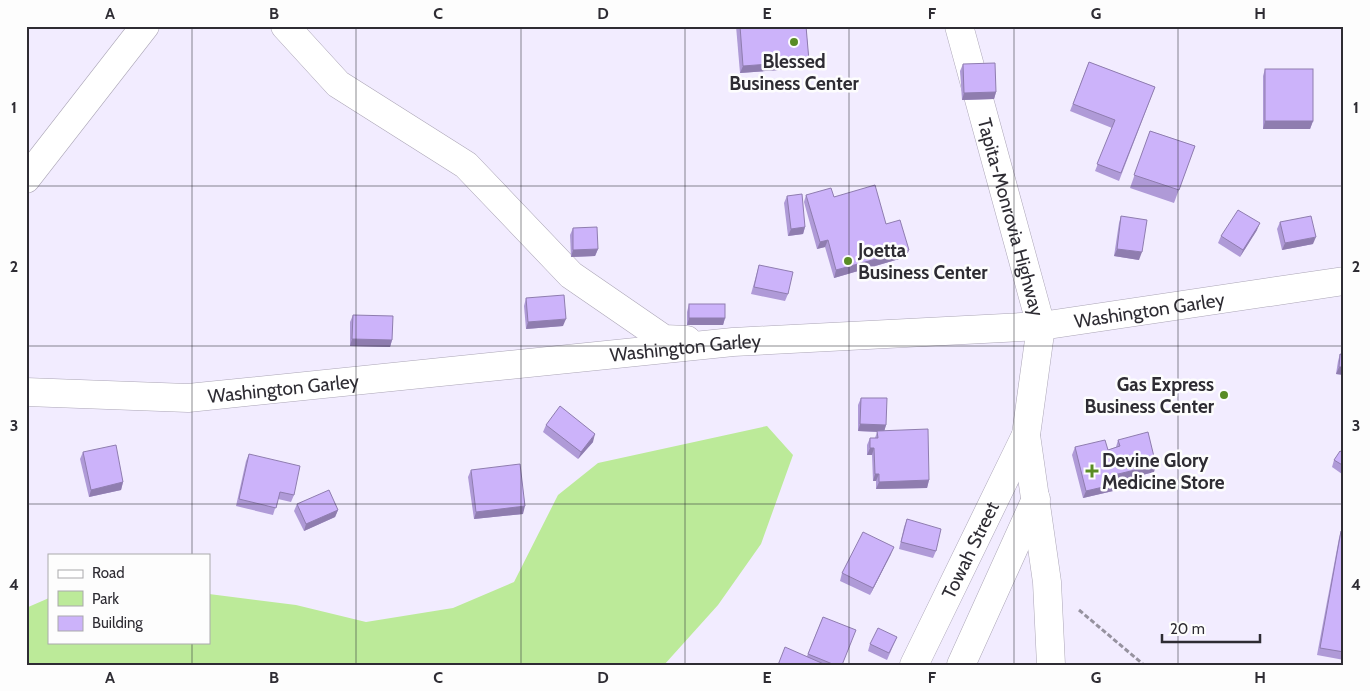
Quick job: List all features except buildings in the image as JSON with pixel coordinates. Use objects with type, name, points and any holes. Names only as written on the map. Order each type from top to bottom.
[{"type":"main road","points":[[26,179],[145,26]]},
{"type":"main road","points":[[285,26],[338,84],[466,165],[571,275],[664,339],[733,342]]},
{"type":"main road","name":"Tapita-Monrovia Highway","points":[[959,26],[1041,326],[1026,435],[1047,582],[1051,665]]},
{"type":"main road","name":"Washington Garley","points":[[26,392],[188,398],[733,342],[1041,326],[1344,281]]},
{"type":"main road","name":"Towah Street","points":[[914,665],[1026,435]]},
{"type":"main road","name":"Towah Street","points":[[961,665],[1036,499]]},
{"type":"path","points":[[1047,582],[1144,665]]},
{"type":"green space","points":[[767,426],[793,455],[761,544],[718,605],[664,665],[26,665],[26,608],[48,598],[48,644],[210,644],[210,594],[296,605],[366,622],[453,608],[514,582],[558,495],[598,463]]},
{"type":"place","name":"Blessed Business Center","points":[[794,42]]},
{"type":"place","name":"Joetta Business Center","points":[[848,261]]},
{"type":"place","name":"Gas Express Business Center","points":[[1224,395]]},
{"type":"place","name":"Devine Glory Medicine Store","points":[[1092,471]]}]
